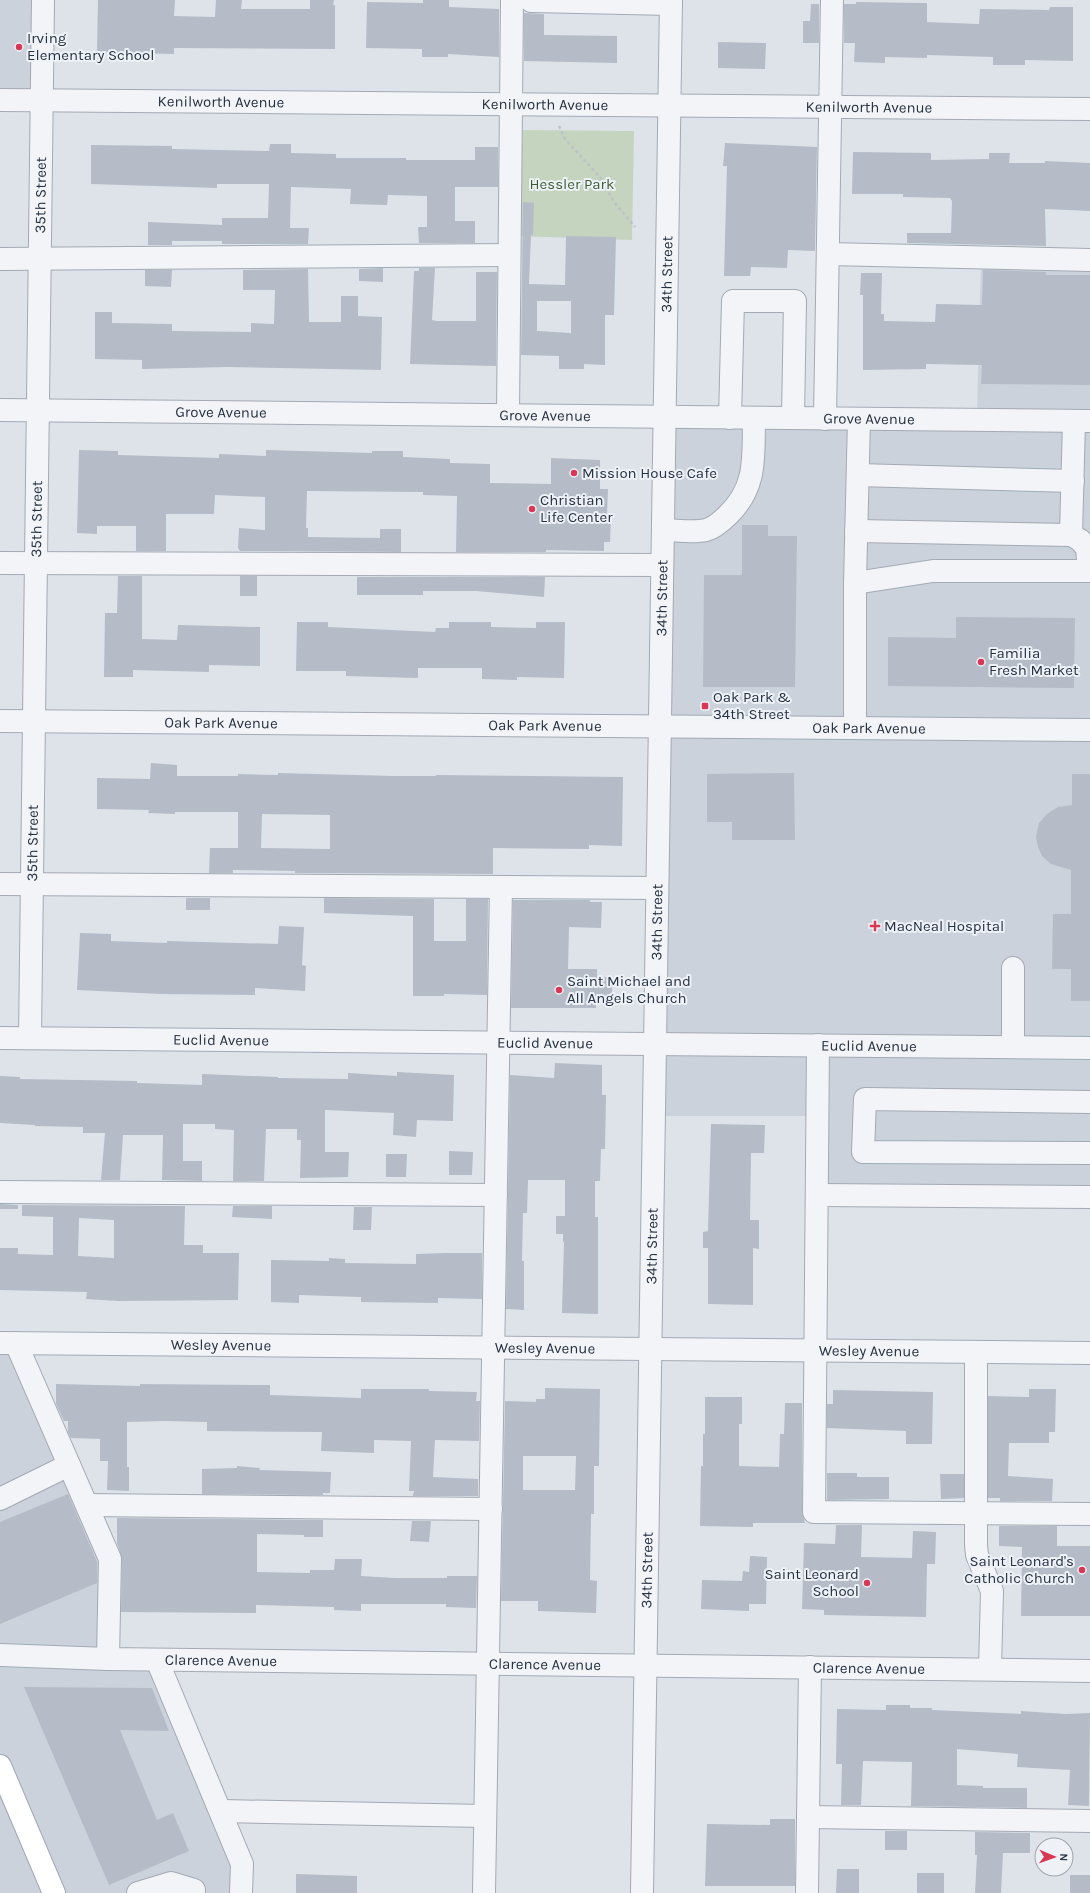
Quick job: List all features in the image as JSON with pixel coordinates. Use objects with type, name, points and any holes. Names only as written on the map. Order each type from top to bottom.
[{"type":"main road","points":[[0,1766],[54,1893]]},
{"type":"street","name":"35th Street","points":[[30,1038],[43,0]]},
{"type":"street","points":[[825,418],[832,0]]},
{"type":"street","points":[[508,415],[511,104],[521,1],[671,2]]},
{"type":"street","name":"34th Street","points":[[642,1893],[671,2]]},
{"type":"street","name":"Kenilworth Avenue","points":[[0,100],[1090,109]]},
{"type":"street","points":[[828,254],[1090,260]]},
{"type":"street","points":[[0,259],[509,255]]},
{"type":"street","points":[[730,418],[733,301],[794,301],[793,418]]},
{"type":"street","name":"Grove Avenue","points":[[0,410],[1082,421]]},
{"type":"street","points":[[663,530],[706,530],[719,523],[741,500],[748,487],[752,473],[754,418]]},
{"type":"street","points":[[855,728],[855,583],[859,419]]},
{"type":"street","points":[[1071,535],[1073,481],[1082,421]]},
{"type":"street","points":[[858,475],[1073,481]]},
{"type":"street","points":[[855,583],[933,571],[1089,571],[1087,548],[1071,535],[856,531]]},
{"type":"street","points":[[0,563],[662,565]]},
{"type":"street","name":"Oak Park Avenue","points":[[0,721],[1090,730]]},
{"type":"street","points":[[0,884],[658,888]]},
{"type":"street","points":[[484,1893],[501,887]]},
{"type":"street","points":[[1013,968],[1013,1047]]},
{"type":"street","name":"Euclid Avenue","points":[[0,1038],[1090,1048]]},
{"type":"street","points":[[818,1045],[814,1512],[1090,1514]]},
{"type":"street","points":[[1090,1102],[866,1099],[863,1152],[1090,1153]]},
{"type":"street","points":[[0,1192],[496,1195]]},
{"type":"street","points":[[817,1195],[1090,1197]]},
{"type":"street","points":[[8,1343],[69,1465],[110,1559],[108,1659]]},
{"type":"street","name":"Wesley Avenue","points":[[8,1343],[1090,1353]]},
{"type":"street","points":[[976,1352],[977,1555],[992,1591],[990,1669]]},
{"type":"street","points":[[0,1499],[69,1465]]},
{"type":"street","points":[[87,1506],[490,1509]]},
{"type":"street","name":"Clarence Avenue","points":[[0,1655],[157,1660],[1090,1671]]},
{"type":"street","points":[[157,1660],[242,1864],[241,1893]]},
{"type":"street","points":[[807,1893],[810,1667]]},
{"type":"street","points":[[221,1811],[485,1816]]},
{"type":"street","points":[[808,1817],[1090,1821]]},
{"type":"street","points":[[138,1893],[171,1883],[194,1890],[194,1893]]},
{"type":"path","points":[[559,125],[565,139],[600,177],[614,202],[635,227]]},
{"type":"shaded area","name":"Irving Elementary School","points":[[0,0],[39,0],[38,95],[0,95]]},
{"type":"shaded area","points":[[981,263],[1090,265],[1090,417],[977,416]]},
{"type":"shaded area","name":"MacNeal Hospital","points":[[668,421],[1090,425],[1090,1192],[825,1190],[826,1116],[658,1116]]},
{"type":"shaded area","points":[[0,1347],[23,1347],[116,1556],[114,1664],[153,1664],[237,1866],[237,1893],[56,1893],[0,1762]]},
{"type":"shaded area","points":[[0,1785],[47,1893],[0,1893]]},
{"type":"green space","name":"Hessler Park","points":[[517,130],[634,131],[632,240],[516,236]]},
{"type":"building","points":[[98,0],[175,0],[174,16],[215,17],[216,0],[242,0],[241,9],[310,9],[310,0],[334,0],[335,49],[174,48],[174,54],[97,52]]},
{"type":"building","points":[[423,0],[449,0],[449,7],[499,9],[499,57],[448,54],[448,57],[422,57],[422,49],[366,48],[367,2],[423,3]]},
{"type":"building","points":[[856,2],[927,3],[927,22],[979,24],[980,9],[1049,10],[1050,7],[1073,7],[1073,61],[1025,60],[1025,65],[993,65],[993,57],[927,55],[927,58],[885,57],[885,63],[854,62],[855,43],[844,43],[844,4],[856,4]]},
{"type":"building","points":[[811,4],[819,4],[819,43],[803,43],[803,21],[810,21]]},
{"type":"building","points":[[524,13],[544,14],[544,35],[617,36],[617,63],[524,61]]},
{"type":"building","points":[[718,42],[766,43],[765,69],[718,68]]},
{"type":"building","points":[[725,143],[817,147],[815,251],[788,250],[787,268],[751,267],[750,276],[724,276],[727,166],[723,166]]},
{"type":"building","points":[[270,144],[291,144],[291,153],[336,154],[336,158],[406,158],[406,160],[475,160],[475,147],[498,147],[498,187],[455,187],[455,221],[475,221],[475,243],[419,243],[418,227],[427,227],[427,196],[388,195],[387,205],[350,204],[351,189],[291,187],[290,228],[309,228],[308,244],[222,244],[222,241],[172,241],[172,245],[148,245],[148,222],[222,225],[222,218],[268,218],[269,184],[217,184],[217,188],[91,184],[91,145],[172,146],[172,149],[269,151]]},
{"type":"building","points":[[853,152],[931,153],[931,160],[989,159],[989,153],[1010,153],[1009,163],[1045,163],[1045,161],[1090,163],[1090,211],[1045,209],[1046,246],[907,243],[907,233],[951,233],[952,201],[950,198],[903,197],[903,194],[852,194]]},
{"type":"building","points":[[523,202],[534,203],[529,284],[565,285],[566,236],[616,237],[614,315],[605,315],[605,365],[584,364],[584,369],[559,369],[559,356],[521,355]],"holes":[[[537,301],[571,301],[571,333],[537,331]]]},
{"type":"building","points":[[383,268],[383,282],[359,281],[359,269]]},
{"type":"building","points":[[419,268],[435,268],[432,320],[436,321],[476,321],[476,272],[497,272],[496,366],[410,364],[414,271],[419,271]]},
{"type":"building","points":[[308,269],[309,322],[341,322],[341,296],[358,296],[358,316],[382,317],[381,370],[227,367],[142,369],[142,360],[95,359],[95,312],[112,312],[112,323],[172,324],[172,331],[251,332],[251,323],[274,324],[275,290],[243,290],[243,270]]},
{"type":"building","points":[[145,270],[172,270],[171,287],[145,286]]},
{"type":"building","points":[[983,270],[1046,272],[1046,275],[1090,275],[1090,385],[981,384],[982,365],[926,364],[926,369],[863,370],[863,295],[860,295],[861,273],[882,273],[881,314],[884,314],[884,321],[935,322],[936,304],[982,305]]},
{"type":"building","points":[[79,450],[118,451],[118,455],[219,458],[219,454],[266,456],[266,450],[372,453],[372,451],[403,451],[403,457],[450,459],[450,463],[490,464],[490,483],[551,484],[551,458],[600,460],[600,489],[608,489],[607,515],[611,515],[610,542],[604,542],[604,551],[546,550],[546,552],[456,552],[457,496],[423,495],[423,492],[307,491],[306,528],[308,528],[308,537],[380,538],[380,529],[401,529],[401,552],[240,551],[238,548],[239,528],[265,530],[265,497],[215,495],[214,514],[166,514],[166,551],[136,551],[136,526],[97,526],[97,534],[77,533]]},
{"type":"building","points":[[742,525],[768,525],[768,536],[797,536],[795,687],[703,687],[704,575],[742,575]]},
{"type":"building","points":[[118,576],[142,576],[142,639],[177,640],[178,625],[260,627],[260,666],[209,665],[209,672],[133,670],[133,677],[104,677],[105,613],[117,613]]},
{"type":"building","points":[[240,576],[257,576],[257,596],[240,596]]},
{"type":"building","points":[[357,577],[545,577],[544,597],[476,591],[423,591],[423,595],[357,595]]},
{"type":"building","name":"Familia Fresh Market","points":[[956,617],[1075,618],[1074,688],[888,686],[888,637],[956,638]]},
{"type":"building","points":[[297,622],[328,622],[328,627],[435,632],[436,628],[449,628],[449,622],[491,622],[491,627],[536,628],[536,622],[565,622],[564,678],[517,677],[517,680],[482,679],[482,668],[418,668],[418,678],[346,676],[346,671],[296,671]]},
{"type":"building","points":[[151,763],[177,765],[177,776],[238,776],[238,774],[278,775],[278,773],[394,776],[623,777],[622,846],[589,845],[589,849],[493,848],[493,874],[295,873],[295,871],[233,870],[233,873],[209,873],[210,848],[238,848],[238,812],[175,812],[175,814],[148,813],[149,810],[97,809],[97,778],[150,779]],"holes":[[[262,814],[330,815],[330,849],[261,848]]]},
{"type":"building","points":[[794,773],[795,840],[732,840],[732,822],[707,822],[707,774]]},
{"type":"building","points":[[1072,774],[1090,774],[1090,1001],[1071,1001],[1071,969],[1052,969],[1053,914],[1071,914],[1071,870],[1051,864],[1042,856],[1036,837],[1039,823],[1047,814],[1058,807],[1072,805]]},
{"type":"building","points":[[186,898],[210,898],[210,910],[186,910]]},
{"type":"building","points":[[324,898],[434,899],[434,941],[466,941],[466,899],[488,899],[487,995],[444,994],[444,996],[413,996],[413,916],[324,913]]},
{"type":"building","points":[[513,900],[590,900],[590,902],[602,902],[601,928],[569,927],[568,969],[597,969],[597,977],[612,977],[612,1004],[596,1004],[596,1008],[511,1008]]},
{"type":"building","points":[[279,926],[304,927],[302,965],[306,966],[305,991],[255,988],[255,995],[160,994],[77,990],[80,933],[111,934],[111,941],[278,944]]},
{"type":"building","points":[[555,1063],[602,1065],[602,1095],[606,1095],[605,1149],[601,1149],[600,1181],[595,1181],[595,1217],[598,1217],[598,1314],[562,1313],[564,1242],[563,1234],[556,1234],[556,1216],[565,1216],[565,1180],[528,1180],[527,1213],[523,1213],[522,1261],[524,1261],[524,1310],[506,1309],[510,1075],[554,1078]]},
{"type":"building","points":[[397,1072],[454,1075],[453,1121],[417,1120],[416,1137],[393,1135],[394,1113],[325,1110],[325,1152],[349,1152],[348,1177],[300,1178],[301,1140],[297,1140],[297,1129],[266,1129],[264,1181],[233,1181],[234,1130],[215,1129],[215,1124],[183,1124],[183,1161],[202,1161],[202,1181],[162,1180],[163,1135],[123,1135],[120,1180],[101,1180],[105,1133],[83,1133],[83,1127],[35,1126],[0,1123],[0,1076],[20,1077],[20,1079],[137,1081],[137,1083],[202,1085],[202,1074],[278,1078],[348,1079],[348,1073],[397,1076]]},
{"type":"building","points":[[711,1124],[765,1125],[764,1153],[751,1153],[750,1220],[759,1220],[759,1249],[753,1248],[753,1305],[708,1304],[708,1248],[703,1248],[703,1232],[708,1231]]},
{"type":"building","points":[[449,1151],[473,1152],[472,1175],[449,1175]]},
{"type":"building","points":[[386,1154],[407,1154],[406,1177],[386,1177]]},
{"type":"building","points":[[0,1204],[18,1205],[18,1209],[0,1209]]},
{"type":"building","points":[[22,1205],[185,1206],[184,1245],[203,1245],[203,1253],[239,1253],[238,1300],[118,1301],[86,1299],[87,1292],[0,1290],[0,1248],[18,1248],[18,1254],[53,1255],[53,1217],[22,1216]],"holes":[[[79,1218],[114,1220],[114,1258],[78,1256]]]},
{"type":"building","points":[[233,1206],[272,1206],[272,1219],[232,1217]]},
{"type":"building","points":[[354,1207],[372,1207],[371,1230],[353,1230]]},
{"type":"building","points":[[482,1253],[482,1299],[438,1298],[438,1303],[361,1302],[361,1297],[299,1295],[299,1303],[271,1302],[271,1260],[329,1261],[329,1258],[345,1259],[345,1263],[416,1264],[416,1254]]},
{"type":"building","points":[[56,1384],[140,1386],[140,1384],[270,1385],[270,1395],[361,1398],[361,1389],[429,1389],[429,1391],[477,1392],[476,1401],[480,1401],[479,1441],[435,1440],[433,1477],[478,1479],[478,1496],[413,1496],[414,1491],[409,1491],[411,1441],[374,1440],[374,1453],[321,1451],[322,1432],[207,1431],[207,1422],[165,1421],[127,1422],[127,1467],[129,1467],[129,1491],[107,1490],[108,1461],[100,1461],[100,1439],[71,1438],[68,1432],[68,1421],[64,1421],[56,1404]]},
{"type":"building","points":[[545,1388],[600,1389],[599,1466],[594,1466],[594,1514],[591,1514],[590,1580],[597,1581],[596,1613],[538,1611],[538,1601],[501,1601],[505,1401],[536,1402],[536,1399],[545,1399]],"holes":[[[523,1456],[576,1456],[575,1490],[523,1490]]]},
{"type":"building","points":[[1029,1389],[1056,1389],[1055,1432],[1049,1432],[1049,1443],[1009,1443],[1008,1476],[1053,1479],[1052,1501],[1000,1501],[1000,1498],[988,1498],[988,1396],[1029,1397]]},
{"type":"building","points":[[833,1390],[933,1392],[932,1444],[906,1444],[906,1431],[827,1428],[827,1404],[833,1404]]},
{"type":"building","points":[[705,1397],[742,1397],[742,1424],[739,1424],[739,1466],[779,1467],[780,1434],[784,1434],[785,1403],[802,1403],[802,1512],[805,1523],[753,1523],[753,1527],[700,1526],[701,1466],[703,1466],[703,1434],[705,1434]]},
{"type":"building","points":[[237,1466],[260,1468],[259,1470],[331,1472],[330,1493],[323,1493],[323,1495],[202,1494],[202,1469],[237,1468]]},
{"type":"building","points":[[827,1473],[857,1473],[857,1477],[889,1477],[889,1499],[827,1500]]},
{"type":"building","points":[[940,1474],[964,1474],[964,1498],[941,1499]]},
{"type":"building","points":[[68,1494],[97,1562],[97,1583],[0,1624],[0,1522]]},
{"type":"building","points":[[117,1518],[323,1520],[323,1537],[257,1534],[257,1572],[310,1573],[310,1570],[334,1570],[335,1559],[362,1559],[361,1576],[395,1578],[447,1578],[447,1576],[477,1576],[476,1608],[446,1607],[446,1604],[361,1604],[361,1611],[334,1610],[334,1607],[256,1605],[256,1613],[121,1612],[122,1559],[117,1543]]},
{"type":"building","points":[[412,1521],[431,1521],[429,1542],[410,1541]]},
{"type":"building","points":[[836,1525],[862,1525],[861,1557],[912,1558],[913,1531],[936,1532],[935,1564],[927,1564],[926,1617],[824,1615],[824,1610],[802,1609],[804,1543],[835,1544]]},
{"type":"building","points":[[999,1526],[1057,1526],[1057,1546],[1090,1546],[1090,1616],[1021,1616],[1022,1547],[999,1546]]},
{"type":"building","points":[[750,1556],[767,1557],[766,1604],[749,1604],[749,1611],[701,1609],[702,1580],[742,1581],[743,1571],[749,1572]]},
{"type":"building","points":[[24,1687],[152,1688],[169,1731],[120,1730],[157,1820],[173,1813],[189,1851],[109,1885]]},
{"type":"building","points":[[886,1705],[910,1705],[910,1708],[932,1708],[932,1710],[1021,1714],[1021,1711],[1066,1714],[1090,1713],[1089,1806],[1068,1805],[1070,1770],[1017,1767],[1018,1754],[957,1749],[957,1785],[983,1786],[983,1788],[1027,1788],[1027,1808],[911,1806],[912,1762],[863,1761],[861,1805],[841,1805],[842,1764],[836,1764],[837,1709],[886,1710]]},
{"type":"building","points":[[770,1819],[795,1819],[795,1886],[705,1886],[707,1824],[770,1825]]},
{"type":"building","points":[[885,1831],[907,1831],[907,1850],[885,1850]]},
{"type":"building","points":[[975,1832],[1030,1833],[1030,1853],[1003,1853],[1001,1893],[975,1893],[977,1855],[975,1855]]},
{"type":"building","points":[[837,1869],[859,1869],[859,1893],[836,1893]]},
{"type":"building","points":[[917,1873],[944,1873],[944,1893],[917,1893]]},
{"type":"building","points":[[296,1874],[357,1876],[357,1893],[296,1893]]},
{"type":"building","points":[[1074,1875],[1090,1875],[1090,1893],[1070,1893],[1070,1877],[1074,1877]]},
{"type":"place","name":"Irving Elementary School","points":[[19,47]]},
{"type":"place","name":"Mission House Cafe","points":[[574,473]]},
{"type":"place","name":"Christian Life Center","points":[[532,509]]},
{"type":"place","name":"Familia Fresh Market","points":[[981,662]]},
{"type":"place","name":"Oak Park & 34th Street","points":[[705,706]]},
{"type":"place","name":"MacNeal Hospital","points":[[875,926]]},
{"type":"place","name":"Saint Michael and All Angels Church","points":[[559,990]]},
{"type":"place","name":"Saint Leonard's Catholic Church","points":[[1082,1570]]},
{"type":"place","name":"Saint Leonard School","points":[[867,1583]]}]
